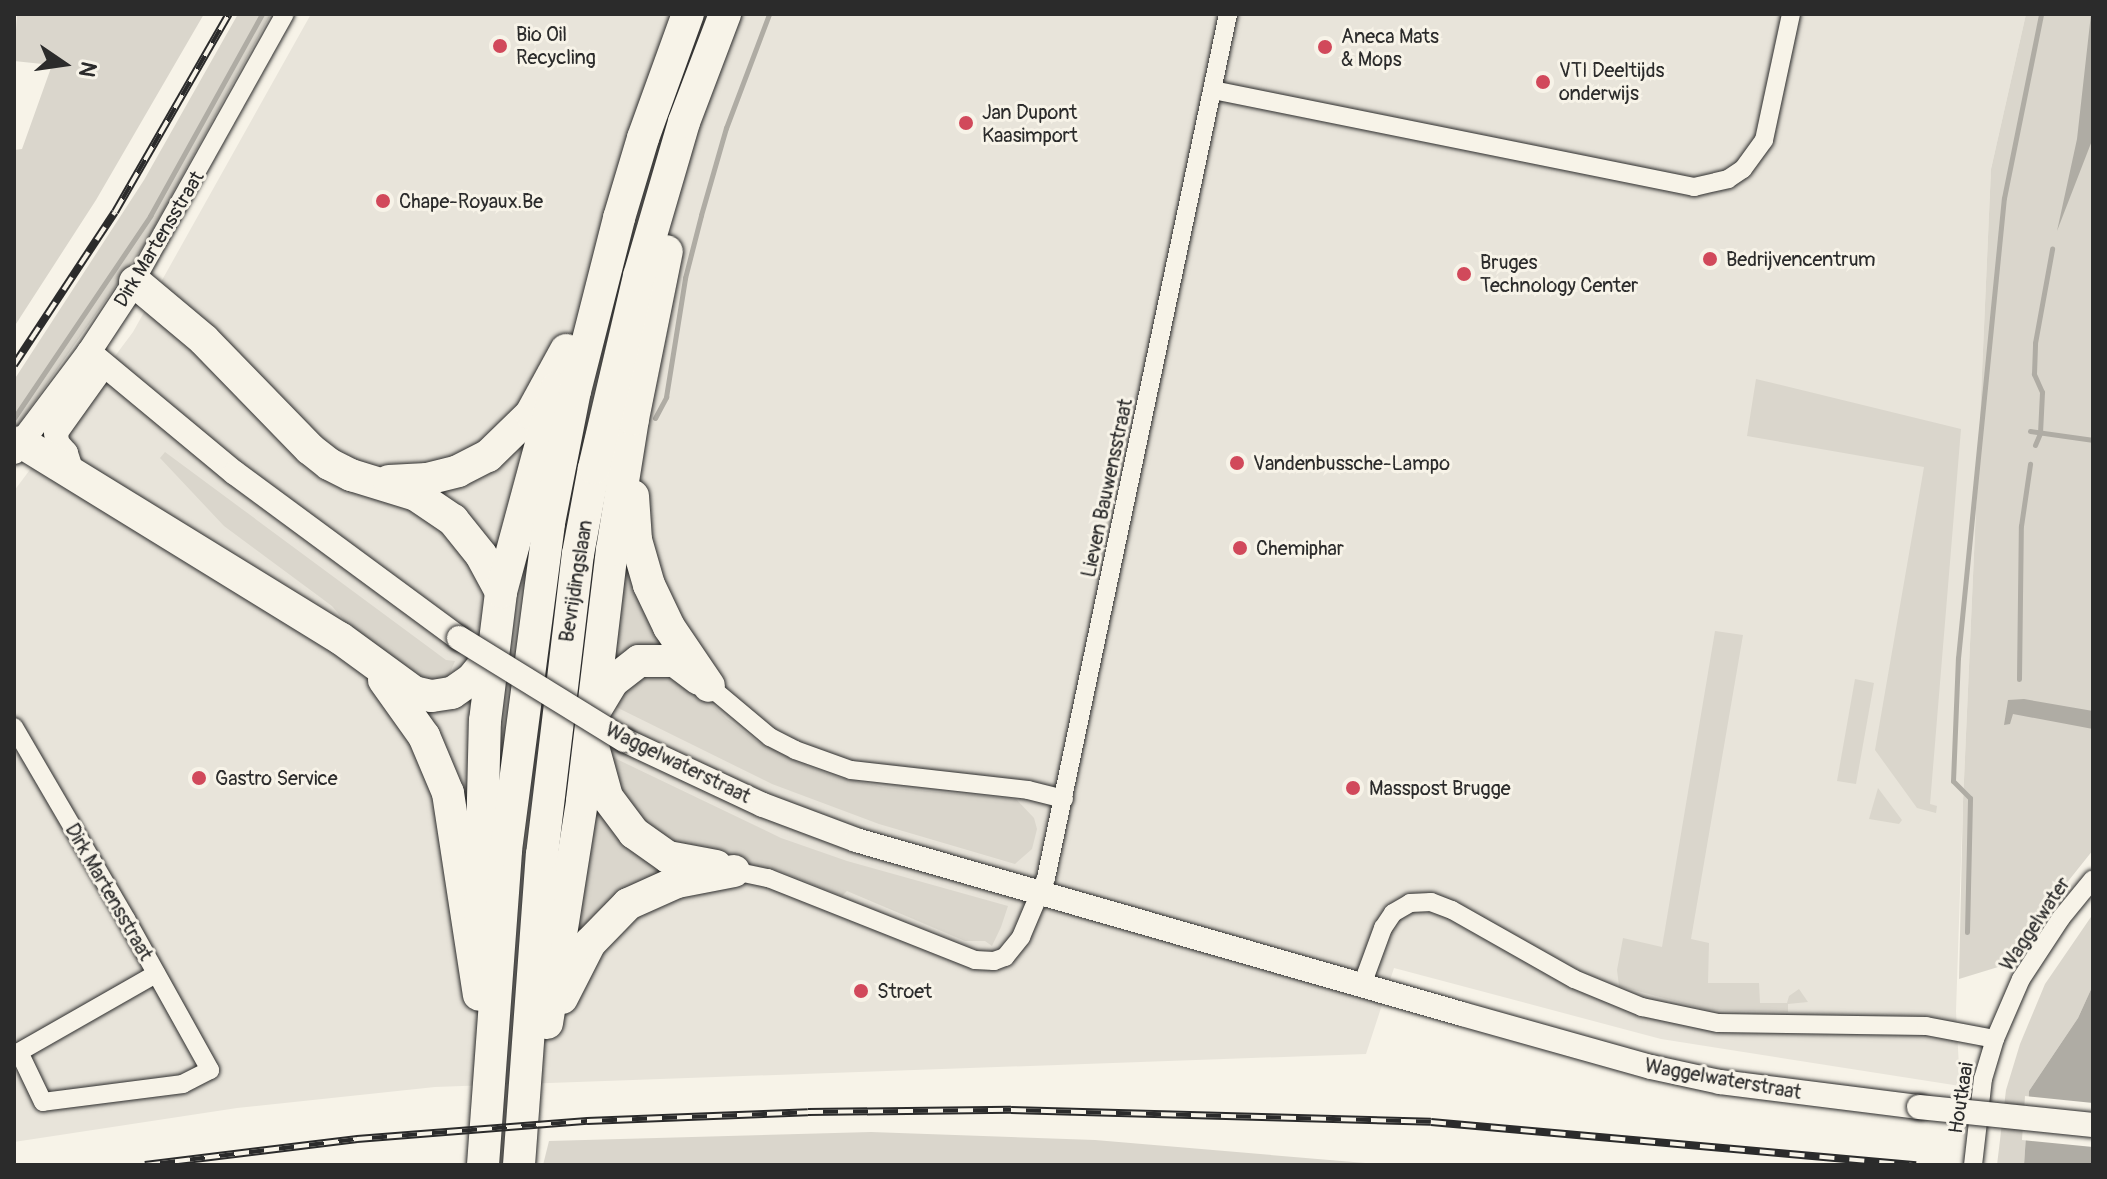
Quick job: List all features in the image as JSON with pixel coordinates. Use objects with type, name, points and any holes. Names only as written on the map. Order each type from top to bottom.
[{"type":"highway","name":"Bevrijdingslaan","points":[[483,1165],[506,850],[533,631],[560,462],[619,218],[643,138],[688,14]]},
{"type":"highway","points":[[531,1165],[612,550],[641,381],[677,211],[716,80],[722,21]]},
{"type":"highway","name":"Bevrijdingslaan","points":[[519,1165],[542,855],[558,704],[581,539],[611,389],[639,276],[684,122],[722,21]]},
{"type":"highway","points":[[471,1165],[479,995],[485,721],[501,592],[594,255],[619,218]]},
{"type":"highway","points":[[135,282],[204,340],[310,449],[329,464],[416,495],[445,513],[475,546],[501,592]]},
{"type":"highway","points":[[370,480],[427,479],[458,471],[488,456],[531,414],[566,350]]},
{"type":"highway","points":[[641,381],[633,495],[636,540],[649,585],[669,627],[709,686]]},
{"type":"highway","points":[[18,447],[72,472],[340,638],[404,686],[432,696],[452,693],[472,679],[493,653]]},
{"type":"highway","points":[[709,686],[675,661],[639,661],[612,682],[591,724],[607,797],[634,833],[668,857],[734,871]]},
{"type":"highway","points":[[374,664],[424,736],[448,793],[479,995]]},
{"type":"highway","points":[[543,1061],[575,968],[607,921],[652,890],[734,871]]},
{"type":"main road","name":"Dirk Martensstraat","points":[[18,447],[97,358],[135,282]]},
{"type":"main road","points":[[72,472],[66,453],[57,443],[56,432],[97,358]]},
{"type":"main road","name":"Waggelwaterstraat","points":[[97,358],[235,473],[459,638],[624,740],[810,824],[1039,894],[1651,1067],[1747,1086],[2093,1125]]},
{"type":"street","name":"Dirk Martensstraat","points":[[135,282],[285,14]]},
{"type":"street","name":"Lieven Bauwensstraat","points":[[734,871],[768,878],[961,956],[994,961],[1013,949],[1046,878],[1228,14]]},
{"type":"street","points":[[1213,90],[1694,187],[1728,179],[1743,169],[1760,148],[1791,14]]},
{"type":"street","points":[[709,686],[770,737],[819,760],[851,770],[1028,790],[1064,799]]},
{"type":"street","name":"Dirk Martensstraat","points":[[14,727],[156,974],[210,1070],[183,1084],[43,1102],[19,1052],[156,974]]},
{"type":"street","name":"Waggelwater","points":[[1995,1039],[2021,979],[2061,918],[2093,879]]},
{"type":"street","points":[[1362,985],[1383,928],[1393,913],[1410,903],[1431,902],[1452,910],[1574,979],[1642,1007],[1718,1023],[1926,1026],[1995,1039]]},
{"type":"street","name":"Houtkaai","points":[[1973,1165],[1983,1079],[1995,1039]]},
{"type":"shaded area","points":[[17,14],[204,14],[96,200],[14,327],[14,150],[22,149],[52,65],[14,61]]},
{"type":"shaded area","points":[[238,14],[271,14],[143,247],[14,431],[14,380],[144,180]]},
{"type":"shaded area","points":[[311,14],[2026,14],[1991,169],[1963,802],[1956,1011],[1960,1086],[1661,1039],[1394,968],[1366,1054],[435,1087],[237,1108],[14,1142],[14,491],[133,332]]},
{"type":"shaded area","points":[[2026,14],[2093,14],[2093,850],[2054,899],[2021,960],[1959,979],[1963,802],[1991,169]]},
{"type":"shaded area","points":[[2091,14],[2093,138],[2057,231],[2077,139]]},
{"type":"shaded area","points":[[1756,379],[1961,429],[1930,804],[1937,806],[1936,813],[1917,808],[1875,750],[1924,467],[1747,436]]},
{"type":"shaded area","points":[[165,452],[446,660],[455,661],[447,680],[431,685],[358,637],[332,606],[224,526],[160,458]]},
{"type":"shaded area","points":[[621,538],[674,648],[609,675]]},
{"type":"shaded area","points":[[1715,631],[1743,635],[1691,939],[1709,943],[1708,983],[1759,983],[1760,1003],[1787,1003],[1789,996],[1799,989],[1808,1002],[1788,1004],[1788,1012],[1708,1010],[1619,986],[1617,970],[1623,938],[1662,947]]},
{"type":"shaded area","points":[[629,675],[684,676],[727,719],[757,741],[799,763],[837,777],[884,787],[1016,799],[1034,818],[1037,829],[1032,849],[1015,864],[879,824],[772,784],[610,704]]},
{"type":"shaded area","points":[[1855,679],[1874,683],[1856,784],[1837,781]]},
{"type":"shaded area","points":[[2024,699],[2093,711],[2093,729],[2013,714],[2010,724],[2004,725],[2008,700]]},
{"type":"shaded area","points":[[602,752],[781,838],[847,861],[1008,906],[1001,927],[992,946],[985,941],[965,941],[847,891],[842,896],[777,870],[719,859],[637,828]]},
{"type":"shaded area","points":[[1878,788],[1902,820],[1899,824],[1869,819]]},
{"type":"shaded area","points":[[590,804],[677,867],[571,961]]},
{"type":"shaded area","points":[[2093,914],[2093,985],[2078,1018],[2029,1091],[2024,1165],[1997,1165],[2006,1090],[2020,1044],[2045,984]]},
{"type":"shaded area","points":[[2093,985],[2093,1165],[2024,1165],[2029,1091],[2078,1018]]},
{"type":"shaded area","points":[[871,1132],[1095,1140],[1389,1165],[543,1165],[549,1141]]},
{"type":"pier","points":[[2025,1096],[2093,1103],[2093,1147],[2022,1140]]},
{"type":"waterway","points":[[14,418],[150,216],[262,14]]},
{"type":"waterway","points":[[655,418],[666,397],[685,278],[701,215],[726,128],[769,14]]},
{"type":"waterway","points":[[1967,932],[1970,798],[1953,781],[1958,658],[2004,198],[2041,14]]},
{"type":"waterway","points":[[2035,445],[2040,433],[2042,392],[2034,374],[2035,343],[2052,249]]},
{"type":"waterway","points":[[2030,431],[2093,440]]},
{"type":"waterway","points":[[2019,679],[2021,526],[2030,464]]},
{"type":"railway","points":[[14,365],[115,212],[229,14]]},
{"type":"railway","points":[[145,1165],[357,1139],[587,1121],[808,1112],[1011,1110],[1431,1122],[1916,1165]]},
{"type":"place","name":"Bio Oil Recycling","points":[[500,46]]},
{"type":"place","name":"Aneca Mats & Mops","points":[[1325,47]]},
{"type":"place","name":"VTI Deeltijds onderwijs","points":[[1543,82]]},
{"type":"place","name":"Jan Dupont Kaasimport","points":[[966,123]]},
{"type":"place","name":"Chape-Royaux.Be","points":[[383,201]]},
{"type":"place","name":"Bedrijvencentrum","points":[[1710,259]]},
{"type":"place","name":"Bruges Technology Center","points":[[1464,274]]},
{"type":"place","name":"Vandenbussche-Lampo","points":[[1237,463]]},
{"type":"place","name":"Chemiphar","points":[[1240,548]]},
{"type":"place","name":"Gastro Service","points":[[199,778]]},
{"type":"place","name":"Masspost Brugge","points":[[1353,788]]},
{"type":"place","name":"Stroet","points":[[861,991]]}]
